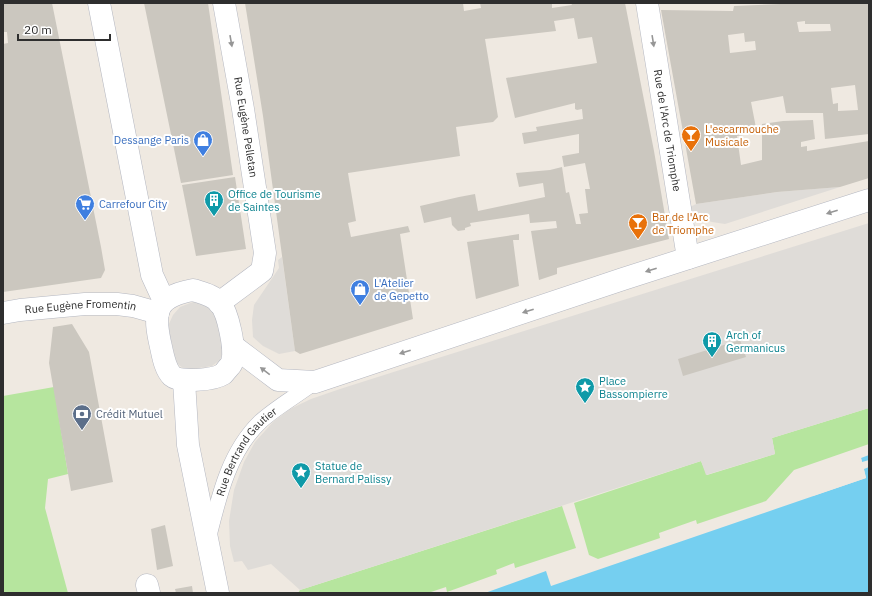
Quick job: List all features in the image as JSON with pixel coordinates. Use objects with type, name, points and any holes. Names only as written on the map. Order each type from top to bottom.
[{"type":"street","points":[[99,3],[152,275],[161,307],[157,328],[165,363],[172,376],[184,380],[199,379],[222,374],[232,363],[233,346],[225,312],[219,303],[208,295],[192,290],[178,292],[161,307]]},
{"type":"street","name":"Rue Eugène Pelletan","points":[[219,303],[262,271],[265,253],[243,109],[224,3]]},
{"type":"street","name":"Rue de l'Arc de Triomphe","points":[[647,3],[688,258]]},
{"type":"street","points":[[233,346],[278,380],[315,382],[688,258],[869,200]]},
{"type":"street","name":"Rue Eugène Fromentin","points":[[3,313],[85,304],[117,304],[161,307]]},
{"type":"street","points":[[184,380],[188,445],[218,593]]},
{"type":"lane","name":"Rue Bertrand Gautier","points":[[208,543],[216,506],[228,470],[247,436],[263,419],[315,382]]},
{"type":"green space","points":[[54,387],[68,474],[48,479],[45,508],[68,593],[3,593],[3,396]]},
{"type":"green space","points":[[869,408],[869,444],[794,470],[766,501],[697,524],[696,520],[659,533],[660,538],[598,559],[589,555],[574,503],[701,461],[707,475],[775,454],[772,438]]},
{"type":"green space","points":[[562,506],[576,548],[515,568],[514,563],[496,570],[497,574],[447,592],[446,587],[428,593],[298,593],[300,590]]},
{"type":"shaded area","points":[[840,187],[725,224],[698,218],[688,208],[696,204],[777,192]]},
{"type":"shaded area","name":"Place Bassompierre","points":[[869,223],[869,408],[772,438],[775,454],[706,475],[701,461],[300,590],[271,564],[248,570],[242,561],[234,562],[230,546],[229,521],[234,490],[244,462],[255,442],[273,422],[290,409],[311,399],[340,389]]},
{"type":"shaded area","points":[[282,257],[295,351],[279,354],[263,346],[253,337],[252,320],[254,305],[279,268],[278,260]]},
{"type":"shaded area","points":[[193,302],[206,304],[218,319],[223,352],[220,360],[212,366],[186,370],[176,363],[168,326],[173,315],[180,307]]},
{"type":"water","points":[[869,455],[869,593],[485,593],[546,571],[551,586],[866,478],[861,458]]},
{"type":"pier","points":[[861,458],[862,462],[869,460],[869,467],[864,469],[866,478],[813,496],[812,494],[864,476],[859,459]]},
{"type":"building","points":[[3,3],[52,3],[101,247],[105,270],[101,278],[3,292],[3,44],[8,43],[7,32],[3,32]]},
{"type":"building","points":[[144,3],[208,3],[233,175],[181,183]]},
{"type":"building","points":[[245,3],[463,3],[464,11],[481,8],[480,3],[552,3],[552,8],[572,5],[571,3],[625,3],[654,151],[669,239],[557,268],[557,274],[539,280],[531,231],[557,228],[556,221],[530,223],[529,214],[470,223],[471,226],[465,228],[465,230],[458,231],[452,225],[451,217],[424,223],[420,206],[459,197],[475,194],[478,211],[545,197],[543,183],[519,187],[516,173],[550,170],[562,167],[566,193],[569,192],[576,224],[581,224],[579,214],[588,213],[585,189],[590,189],[585,163],[564,167],[562,156],[579,153],[579,134],[524,144],[522,133],[537,131],[536,127],[583,119],[582,109],[575,109],[575,103],[515,118],[506,78],[597,63],[592,37],[578,39],[574,18],[554,21],[556,31],[485,39],[498,117],[493,122],[456,127],[460,156],[348,173],[356,221],[348,223],[351,237],[408,226],[410,232],[400,234],[413,319],[300,354],[295,351],[263,116]]},
{"type":"building","points":[[803,3],[869,3],[869,134],[825,139],[823,113],[786,113],[783,96],[751,102],[757,133],[737,136],[741,165],[762,160],[762,124],[783,121],[813,120],[815,139],[801,142],[801,147],[807,146],[807,151],[869,141],[869,178],[840,187],[777,192],[696,204],[661,10],[733,11],[734,6]],"holes":[[[805,21],[805,24],[830,24],[831,31],[799,32],[797,22]],[[744,33],[745,42],[755,41],[756,50],[730,53],[728,35]],[[855,85],[858,110],[838,111],[838,103],[833,104],[831,88]]]},
{"type":"building","name":"Office de Tourisme de Saintes","points":[[235,177],[246,249],[196,256],[182,185]]},
{"type":"building","points":[[519,234],[519,240],[513,240],[519,286],[476,299],[467,242]]},
{"type":"building","name":"Crédit Mutuel","points":[[72,324],[89,352],[113,482],[71,491],[49,363],[53,327]]},
{"type":"building","name":"Arch of Germanicus","points":[[740,340],[746,357],[683,376],[678,359]]},
{"type":"building","points":[[165,525],[173,566],[157,570],[151,529]]},
{"type":"building","points":[[192,586],[193,593],[176,593],[175,589]]},
{"type":"place","name":"L'escarmouche Musicale","points":[[691,152]]},
{"type":"place","name":"Dessange Paris","points":[[203,157]]},
{"type":"place","name":"Office de Tourisme de Saintes","points":[[214,217]]},
{"type":"place","name":"Carrefour City","points":[[85,221]]},
{"type":"place","name":"Bar de l'Arc de Triomphe","points":[[638,240]]},
{"type":"place","name":"L'Atelier de Gepetto","points":[[360,306]]},
{"type":"place","name":"Arch of Germanicus","points":[[712,358]]},
{"type":"place","name":"Place Bassompierre","points":[[585,404]]},
{"type":"place","name":"Crédit Mutuel","points":[[82,431]]},
{"type":"place","name":"Statue de Bernard Palissy","points":[[301,489]]}]
